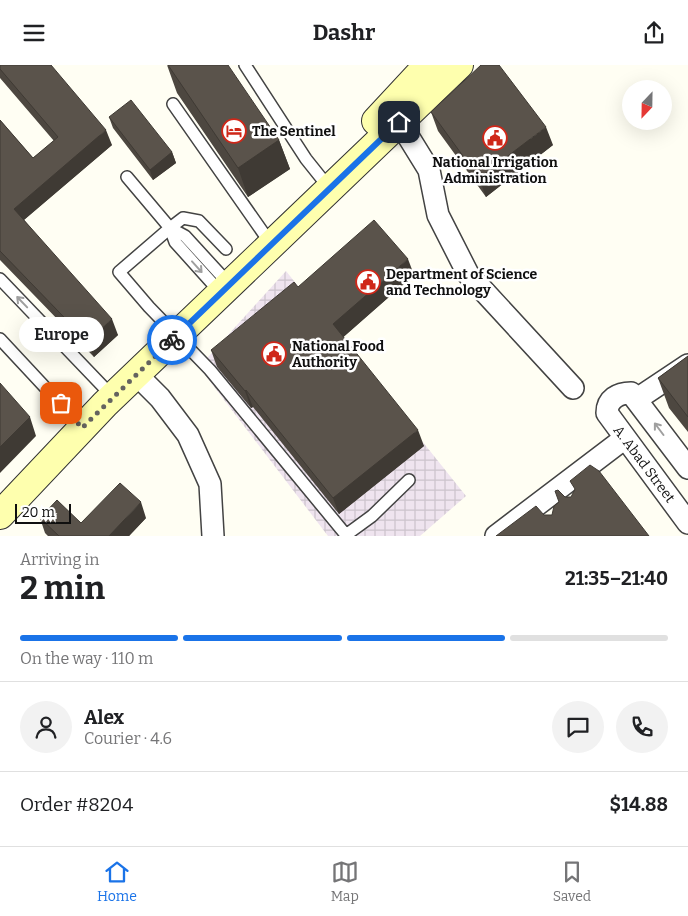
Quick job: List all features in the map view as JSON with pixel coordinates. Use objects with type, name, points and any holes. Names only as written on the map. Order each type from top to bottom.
[{"type":"main road","points":[[273,241],[303,232],[485,65]]},
{"type":"main road","points":[[273,241],[287,216],[322,179],[435,69]]},
{"type":"main road","points":[[0,515],[82,428],[273,241],[435,69]]},
{"type":"street","points":[[408,136],[429,170],[438,215],[468,274],[573,388]]},
{"type":"street","points":[[688,365],[637,399],[688,468]]},
{"type":"street","points":[[136,375],[160,398],[188,435],[210,484],[214,536]]},
{"type":"street","name":"A. Abad Street","points":[[637,399],[631,393],[623,393],[607,405],[607,413],[688,523]]},
{"type":"street","points":[[496,536],[547,503],[590,471],[625,438]]},
{"type":"lane","points":[[245,65],[306,159],[322,179]]},
{"type":"lane","points":[[173,104],[273,241]]},
{"type":"lane","points":[[127,177],[170,228],[185,236],[224,288]]},
{"type":"lane","points":[[226,249],[199,221],[183,218],[119,272],[149,307],[178,334],[210,370],[346,535],[372,515],[409,480]]},
{"type":"lane","points":[[0,279],[113,397]]},
{"type":"lane","points":[[0,339],[82,428]]},
{"type":"shaded area","points":[[286,271],[466,496],[420,536],[328,536],[199,367]]},
{"type":"building","points":[[0,65],[51,65],[106,130],[14,209],[112,319],[88,342],[0,251],[0,120],[33,158],[58,137],[0,69]]},
{"type":"building","name":"The Sentinel","points":[[168,65],[228,65],[279,140],[238,168]]},
{"type":"building","name":"National Irrigation Administration","points":[[481,65],[499,65],[546,127],[479,178],[431,112]]},
{"type":"building","points":[[131,100],[172,152],[150,170],[109,117]]},
{"type":"building","points":[[374,220],[408,259],[333,324],[418,430],[333,498],[246,390],[211,350],[294,282],[298,287]]},
{"type":"building","points":[[688,356],[688,417],[658,378]]},
{"type":"building","points":[[0,383],[30,417],[0,447]]},
{"type":"building","points":[[590,465],[599,471],[649,536],[496,536],[536,506],[544,515],[552,515],[554,506],[559,502],[555,491],[558,490],[565,497],[571,497],[575,489],[570,481]]},
{"type":"building","points":[[120,483],[141,502],[109,536],[59,536],[40,518],[57,500],[81,523]]},
{"type":"way so far","points":[[61,403],[82,428],[172,340]]},
{"type":"place","name":"The Sentinel","points":[[234,131]]},
{"type":"place","name":"National Irrigation Administration","points":[[495,138]]},
{"type":"place","name":"Department of Science and Technology","points":[[368,282]]},
{"type":"place","name":"National Food Authority","points":[[274,354]]},
{"type":"place","name":"Europe","points":[[61,403]]},
{"type":"route","points":[[172,340],[399,122]]}]
